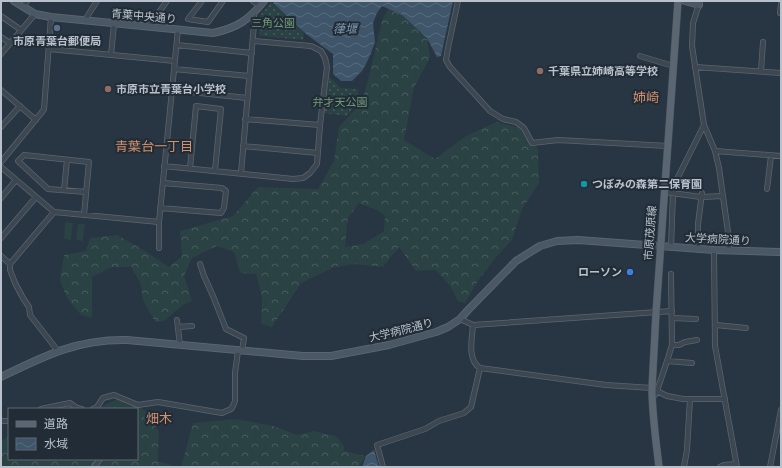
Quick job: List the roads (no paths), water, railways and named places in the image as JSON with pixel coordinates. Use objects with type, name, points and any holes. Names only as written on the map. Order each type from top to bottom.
[{"type":"main road","name":"市原茂原線","points":[[659,467],[652,398],[654,389],[660,246],[678,1]]},
{"type":"street","name":"青葉中央通り","points":[[14,1],[35,14],[51,17],[213,33],[237,25],[254,14],[262,4]]},
{"type":"street","points":[[23,7],[27,1]]},
{"type":"street","points":[[85,20],[97,1]]},
{"type":"street","points":[[149,26],[167,1]]},
{"type":"street","points":[[202,1],[188,18],[208,22],[224,1]]},
{"type":"street","points":[[252,1],[262,4]]},
{"type":"street","points":[[458,1],[446,60],[450,67],[490,111],[503,119],[516,122],[524,128],[532,143],[558,140],[668,146]]},
{"type":"street","points":[[685,1],[700,3],[693,23],[692,46],[704,125],[715,151],[719,168],[729,239],[729,251]]},
{"type":"street","points":[[780,13],[781,4]]},
{"type":"street","points":[[1,54],[35,14]]},
{"type":"street","points":[[241,173],[253,41],[254,14]]},
{"type":"street","points":[[1,16],[21,30]]},
{"type":"street","points":[[1,162],[44,109],[51,17]]},
{"type":"street","points":[[111,55],[114,24]]},
{"type":"street","points":[[159,248],[158,222],[178,29]]},
{"type":"street","points":[[1,37],[10,43]]},
{"type":"street","points":[[164,166],[293,179],[303,178],[310,173],[317,164],[327,67],[325,58],[321,52],[311,46],[253,41]]},
{"type":"street","points":[[761,71],[763,42]]},
{"type":"street","points":[[177,45],[252,53]]},
{"type":"street","points":[[49,49],[175,61]]},
{"type":"street","points":[[640,56],[673,66]]},
{"type":"street","points":[[695,67],[781,73]]},
{"type":"street","points":[[174,69],[249,76]]},
{"type":"street","points":[[172,90],[247,98]]},
{"type":"street","points":[[1,91],[36,120]]},
{"type":"street","points":[[1,128],[20,106]]},
{"type":"street","points":[[190,168],[196,106],[221,109],[215,170]]},
{"type":"street","points":[[245,119],[320,125]]},
{"type":"street","points":[[671,247],[674,193],[677,179],[704,125]]},
{"type":"street","points":[[243,146],[318,152]]},
{"type":"street","points":[[715,151],[781,156]]},
{"type":"street","points":[[84,215],[89,162],[24,155],[18,161],[48,189],[86,192]]},
{"type":"street","points":[[767,189],[771,156]]},
{"type":"street","points":[[64,190],[66,160]]},
{"type":"street","points":[[1,167],[54,212],[158,222]]},
{"type":"street","points":[[1,198],[16,180]]},
{"type":"street","points":[[160,208],[221,213],[223,211],[226,191],[222,188],[162,183]]},
{"type":"street","points":[[664,192],[723,196]]},
{"type":"street","points":[[698,249],[698,224],[702,195]]},
{"type":"street","points":[[1,238],[36,197]]},
{"type":"street","points":[[54,212],[10,264],[10,270],[15,283],[29,307],[30,315],[58,351]]},
{"type":"street","name":"大学病院通り","points":[[1,377],[58,351],[83,344],[112,340],[127,340],[303,356],[332,356],[389,345],[436,332],[448,327],[460,319],[516,261],[540,246],[556,241],[578,240],[729,251],[781,252]]},
{"type":"street","points":[[714,250],[716,346],[737,466],[724,465],[720,467]]},
{"type":"street","points":[[1,256],[10,264]]},
{"type":"street","points":[[97,408],[104,398],[114,395],[138,405],[158,402],[222,413],[233,407],[235,400],[235,373],[244,338],[226,329],[200,264]]},
{"type":"street","points":[[654,389],[668,361],[672,345],[671,274]]},
{"type":"street","points":[[460,319],[473,325],[672,311]]},
{"type":"street","points":[[672,318],[696,319]]},
{"type":"street","points":[[177,320],[180,345]]},
{"type":"street","points":[[473,325],[472,354],[476,366],[480,368],[606,385],[654,389],[667,396],[683,399],[725,399]]},
{"type":"street","points":[[716,325],[746,328]]},
{"type":"street","points":[[178,328],[192,326]]},
{"type":"street","points":[[672,345],[697,340]]},
{"type":"street","points":[[668,361],[692,363]]},
{"type":"street","points":[[383,467],[377,445],[425,429],[439,421],[464,413],[471,407],[480,368]]},
{"type":"street","points":[[684,467],[687,450],[690,399]]},
{"type":"street","points":[[58,407],[70,403],[77,408]]},
{"type":"street","points":[[770,467],[781,410]]},
{"type":"water","name":"葎堰","points":[[274,1],[453,1],[441,56],[437,57],[427,38],[402,15],[382,6],[373,23],[375,42],[366,64],[362,71],[352,81],[341,81],[333,74],[333,54],[306,34],[273,3]]},
{"type":"water","points":[[374,450],[379,467],[362,467],[366,456]]},
{"type":"place","name":"市原青葉台郵便局","points":[[57,28]]},
{"type":"place","name":"千葉県立姉崎高等学校","points":[[540,71]]},
{"type":"place","name":"市原市立青葉台小学校","points":[[108,89]]},
{"type":"place","name":"つぼみの森第二保育園","points":[[584,184]]},
{"type":"place","name":"ローソン","points":[[630,272]]},
{"type":"district","name":"姉崎","points":[[646,97]]},
{"type":"district","name":"青葉台一丁目","points":[[154,146]]},
{"type":"district","name":"畑木","points":[[159,418]]},
{"type":"park label","name":"三角公園","points":[[273,23]]},
{"type":"park label","name":"弁才天公園","points":[[340,102]]}]
